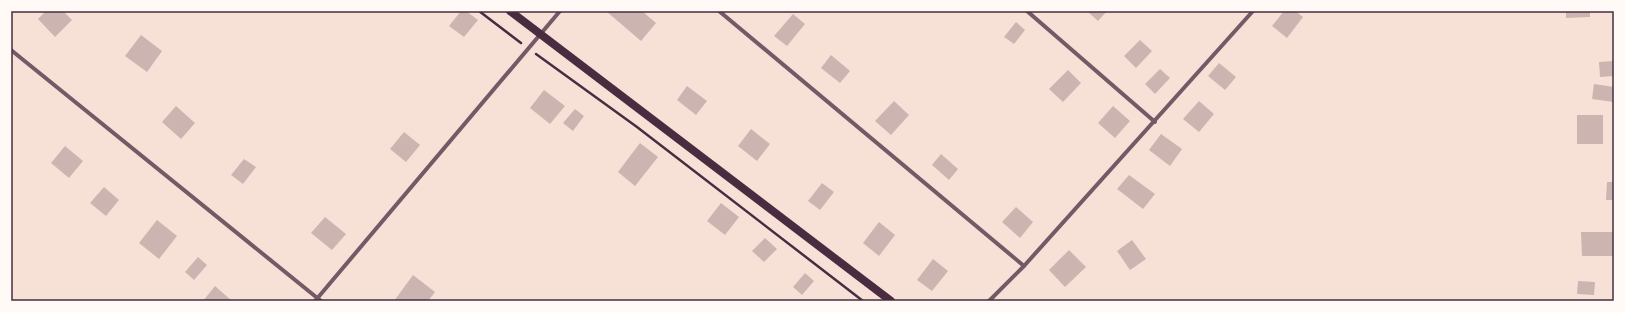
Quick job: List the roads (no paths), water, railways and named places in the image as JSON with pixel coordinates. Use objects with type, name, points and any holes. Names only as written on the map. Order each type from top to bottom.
[{"type":"main road","points":[[510,11],[891,301]]},
{"type":"street","points":[[11,50],[318,300],[539,34],[560,11]]},
{"type":"street","points":[[719,11],[1024,266]]},
{"type":"street","points":[[1027,11],[1154,122]]},
{"type":"street","points":[[989,301],[1024,266],[1253,11]]}]
